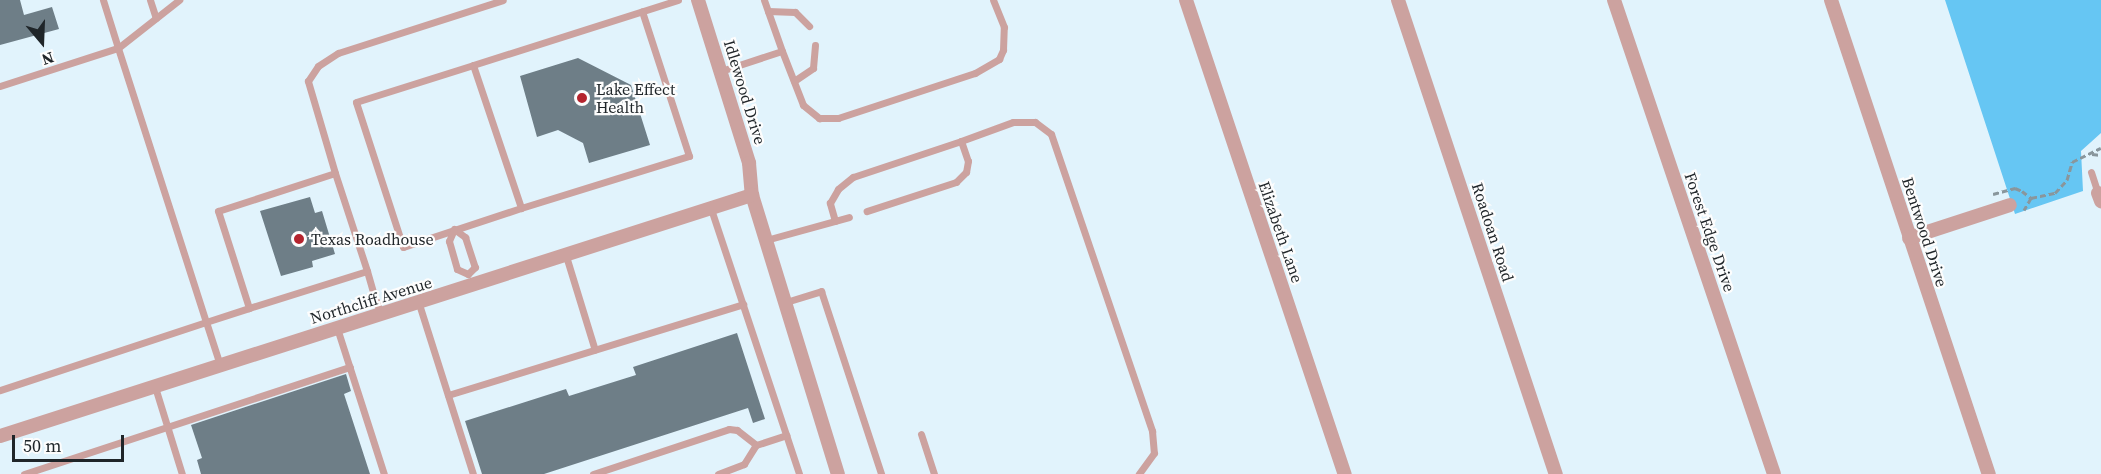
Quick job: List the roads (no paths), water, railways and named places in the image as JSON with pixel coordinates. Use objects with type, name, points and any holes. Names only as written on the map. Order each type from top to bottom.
[{"type":"street","name":"Idlewood Drive","points":[[698,0],[753,177],[752,195],[838,474]]},
{"type":"street","name":"Elizabeth Lane","points":[[1186,0],[1345,474]]},
{"type":"street","name":"Roadoan Road","points":[[1398,0],[1556,474]]},
{"type":"street","name":"Forest Edge Drive","points":[[1614,0],[1774,474]]},
{"type":"street","name":"Bentwood Drive","points":[[1831,0],[1989,474]]},
{"type":"street","name":"Northcliff Avenue","points":[[0,436],[419,304],[470,280],[566,256],[752,195]]},
{"type":"street","points":[[1910,238],[2010,205]]},
{"type":"lane","points":[[103,0],[221,366]]},
{"type":"lane","points":[[150,0],[156,18]]},
{"type":"lane","points":[[0,86],[118,48],[179,0]]},
{"type":"lane","points":[[381,315],[308,81],[318,66],[339,53],[503,0]]},
{"type":"lane","points":[[642,11],[689,156],[403,247],[356,102],[642,11],[678,0]]},
{"type":"lane","points":[[765,0],[803,105],[819,118],[829,119],[975,73],[999,59],[1003,50],[1004,27],[993,0]]},
{"type":"lane","points":[[768,11],[795,12],[809,26]]},
{"type":"lane","points":[[794,81],[813,68],[815,45]]},
{"type":"lane","points":[[721,71],[782,51]]},
{"type":"lane","points":[[473,65],[521,208]]},
{"type":"lane","points":[[835,221],[830,203],[838,189],[853,177],[1013,122],[1035,122],[1052,134],[1152,431],[1154,453],[1139,474]]},
{"type":"lane","points":[[867,211],[956,182],[966,172],[968,161],[961,141]]},
{"type":"lane","points":[[2091,172],[2100,197]]},
{"type":"lane","points":[[249,308],[218,210],[335,173]]},
{"type":"lane","points":[[711,209],[799,474]]},
{"type":"lane","points":[[766,240],[849,217]]},
{"type":"lane","points":[[454,229],[465,237],[475,267],[470,280],[457,269],[449,241],[454,229]]},
{"type":"lane","points":[[566,256],[595,350]]},
{"type":"lane","points":[[0,390],[367,271]]},
{"type":"lane","points":[[786,302],[821,291],[881,474]]},
{"type":"lane","points":[[419,304],[473,474]]},
{"type":"lane","points":[[448,395],[743,304]]},
{"type":"lane","points":[[337,328],[384,474]]},
{"type":"lane","points":[[24,474],[350,367]]},
{"type":"lane","points":[[155,387],[182,474]]},
{"type":"lane","points":[[593,474],[729,429],[737,430],[756,445]]},
{"type":"lane","points":[[921,434],[934,474]]},
{"type":"lane","points":[[718,474],[744,464],[756,445],[786,435]]},
{"type":"place","name":"Lake Effect Health","points":[[582,98]]},
{"type":"place","name":"Texas Roadhouse","points":[[299,239]]}]
